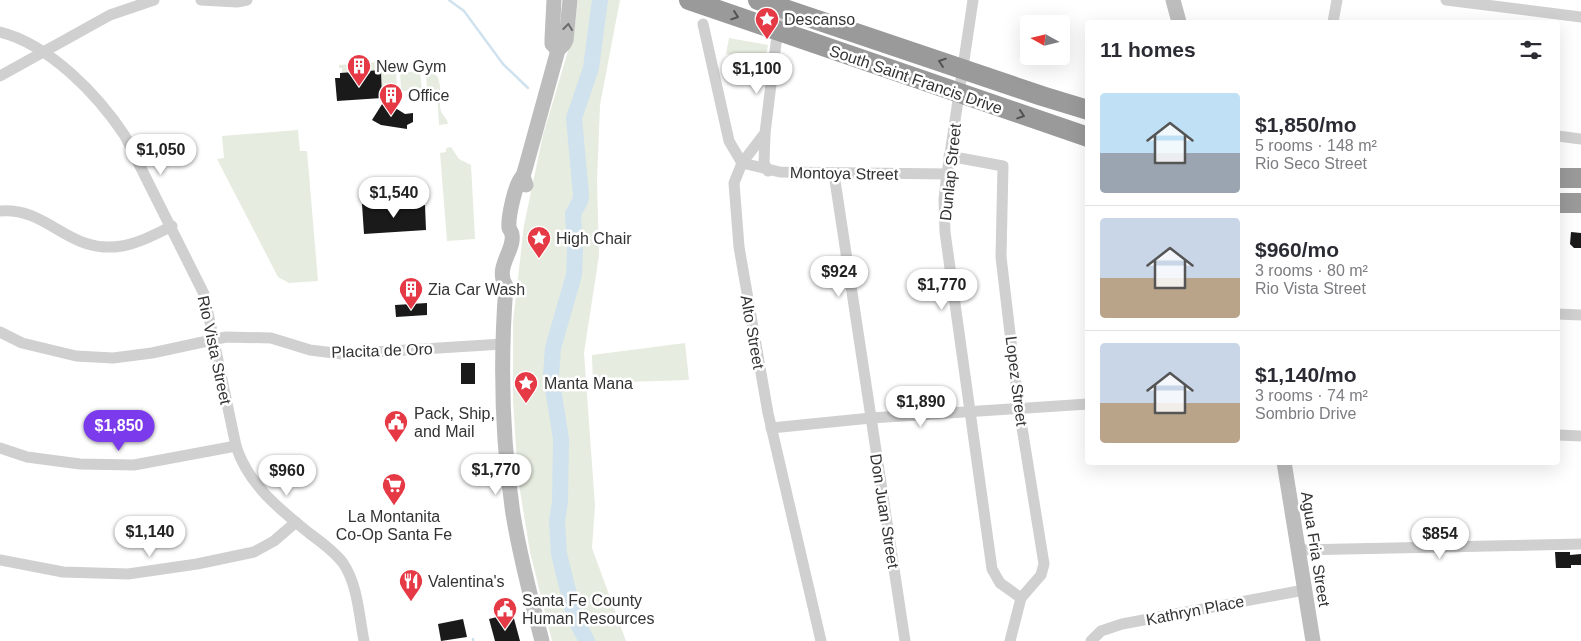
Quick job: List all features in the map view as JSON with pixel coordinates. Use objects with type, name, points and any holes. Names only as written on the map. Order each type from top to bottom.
[{"type":"highway","name":"South Saint Francis Drive","points":[[689,0],[1085,136]]},
{"type":"highway","name":"South Saint Francis Drive","points":[[758,0],[781,4],[964,69],[1085,109]]},
{"type":"highway","points":[[1560,178],[1581,178]]},
{"type":"highway","points":[[1560,204],[1581,204]]},
{"type":"street","points":[[0,76],[110,15],[154,0]]},
{"type":"street","points":[[201,0],[237,2],[247,0]]},
{"type":"street","points":[[554,0],[552,39],[558,50]]},
{"type":"street","points":[[542,641],[523,564],[511,497],[504,429],[503,344],[506,286],[503,278],[504,260],[510,252],[513,234],[509,228],[516,185],[523,176],[558,50],[566,40],[570,0]]},
{"type":"street","name":"Dunlap Street","points":[[973,0],[964,69],[949,156],[944,200],[944,232],[992,569],[1000,583],[1021,598]]},
{"type":"street","points":[[1173,0],[1178,20]]},
{"type":"street","points":[[1333,20],[1337,0]]},
{"type":"street","points":[[1446,0],[1581,17]]},
{"type":"street","points":[[768,171],[764,164],[765,133],[781,4]]},
{"type":"street","points":[[703,24],[729,141],[742,163]]},
{"type":"street","name":"Rio Vista Street","points":[[0,32],[14,35],[44,51],[109,112],[125,136],[172,226],[204,294],[236,446],[251,479],[296,522],[330,549],[348,571],[364,641]]},
{"type":"street","name":"Alto Street","points":[[765,133],[742,163],[734,183],[738,247],[771,428],[821,641]]},
{"type":"street","points":[[1560,136],[1581,139]]},
{"type":"street","name":"Lopez Street","points":[[949,156],[1003,166],[1001,256],[1019,409],[1044,564],[1041,575],[1021,598],[1010,641]]},
{"type":"street","name":"Montoya Street","points":[[742,163],[768,171],[834,174],[947,174]]},
{"type":"street","name":"Don Juan Street","points":[[834,174],[905,641]]},
{"type":"street","points":[[0,212],[17,212],[36,217],[76,241],[103,247],[130,244],[172,226]]},
{"type":"street","points":[[1560,314],[1581,315]]},
{"type":"street","name":"Placita de Oro","points":[[0,332],[22,343],[76,356],[113,358],[152,353],[226,337],[271,338],[310,350],[342,354],[503,344]]},
{"type":"street","points":[[771,428],[871,418],[1085,404]]},
{"type":"street","points":[[1560,435],[1581,436]]},
{"type":"street","points":[[0,448],[27,457],[71,463],[134,465],[236,446]]},
{"type":"street","name":"Agua Fria Street","points":[[1284,465],[1313,641]]},
{"type":"street","points":[[0,560],[63,572],[128,574],[197,564],[254,552],[274,540],[296,522]]},
{"type":"street","points":[[1298,550],[1581,544]]},
{"type":"street","name":"Kathryn Place","points":[[1091,641],[1101,631],[1122,624],[1304,590]]},
{"type":"shaded area","points":[[578,0],[620,0],[600,105],[597,181],[599,255],[584,353],[595,506],[592,548],[626,641],[552,641],[530,552],[518,478],[513,400],[513,322],[524,225],[543,135],[574,31]]},
{"type":"shaded area","points":[[729,38],[768,45],[765,61],[726,54]]},
{"type":"shaded area","points":[[380,62],[396,67],[397,92],[382,93],[381,70],[342,73],[342,68],[339,68],[339,65]]},
{"type":"shaded area","points":[[400,69],[410,72],[420,71],[422,90],[401,91]]},
{"type":"shaded area","points":[[426,71],[433,72],[439,80],[441,111],[448,124],[439,125],[437,90],[427,90]]},
{"type":"shaded area","points":[[298,130],[300,151],[307,151],[318,281],[289,283],[278,277],[217,159],[224,158],[222,136]]},
{"type":"shaded area","points":[[451,147],[459,159],[471,165],[475,239],[447,241],[440,153],[446,152],[446,148]]},
{"type":"shaded area","points":[[685,343],[689,380],[593,383],[592,355]]},
{"type":"building","name":"New Gym","points":[[381,70],[382,98],[337,101],[335,78],[340,78],[340,73]]},
{"type":"building","name":"Office","points":[[384,101],[405,114],[413,113],[413,122],[407,125],[407,129],[381,125],[372,120]]},
{"type":"building","points":[[362,204],[373,204],[373,209],[425,205],[426,230],[364,234]]},
{"type":"building","points":[[1571,232],[1581,233],[1581,248],[1574,248],[1570,244]]},
{"type":"building","name":"Zia Car Wash","points":[[427,303],[427,315],[396,317],[395,305]]},
{"type":"building","points":[[461,363],[475,363],[475,384],[461,384]]},
{"type":"building","points":[[1555,552],[1570,552],[1570,555],[1581,554],[1581,565],[1571,565],[1571,568],[1556,568]]},
{"type":"building","name":"Santa Fe County Human Resources","points":[[513,615],[520,641],[495,641],[489,619],[497,617],[498,620]]},
{"type":"building","points":[[463,619],[467,637],[441,641],[438,624]]},
{"type":"waterway","points":[[449,0],[464,11],[503,64],[528,88]]},
{"type":"waterway","points":[[575,246],[573,214],[581,195],[574,118],[591,68],[600,0]]},
{"type":"waterway","points":[[575,251],[574,275],[553,348],[551,376],[561,439],[560,502],[557,521],[559,554],[575,619],[587,641]]},
{"type":"place","name":"Descanso","points":[[767,40]]},
{"type":"place","name":"New Gym","points":[[359,87]]},
{"type":"place","name":"Office","points":[[391,116]]},
{"type":"place","name":"High Chair","points":[[539,259]]},
{"type":"place","name":"Zia Car Wash","points":[[411,310]]},
{"type":"place","name":"Manta Mana","points":[[526,404]]},
{"type":"place","name":"Pack, Ship, and Mail","points":[[396,443]]},
{"type":"place","name":"La Montanita Co-Op Santa Fe","points":[[394,506]]},
{"type":"place","name":"Valentina's","points":[[411,602]]},
{"type":"place","name":"Santa Fe County Human Resources","points":[[505,630]]}]
